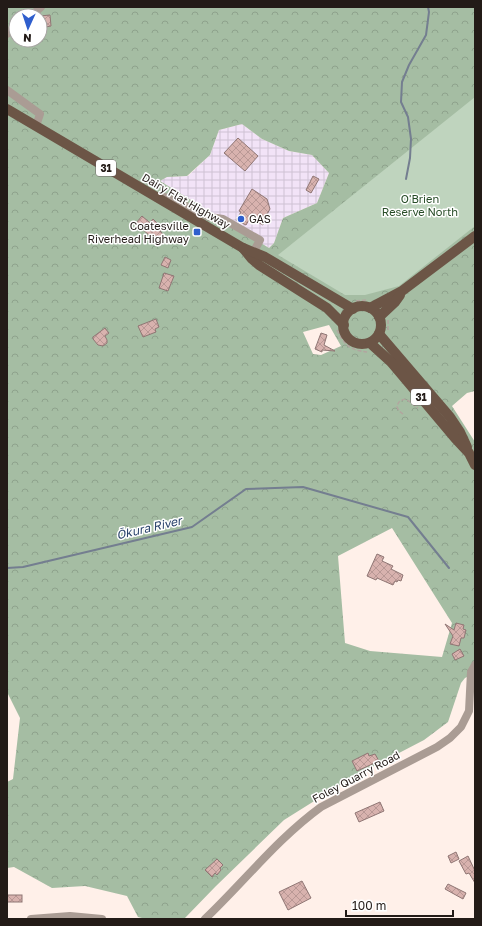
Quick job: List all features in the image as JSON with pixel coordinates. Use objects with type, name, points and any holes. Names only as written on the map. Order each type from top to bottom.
[{"type":"main road","name":"Dairy Flat Highway","points":[[7,109],[243,248],[259,266],[327,308],[339,326]]},
{"type":"main road","points":[[243,248],[254,252],[353,305],[364,307],[402,291],[475,236]]},
{"type":"main road","points":[[379,317],[395,302],[402,291]]},
{"type":"main road","points":[[353,305],[339,326],[345,331],[352,341],[357,343],[370,342],[379,334],[381,329],[379,317],[370,304]]},
{"type":"main road","points":[[379,334],[450,417],[460,432],[469,453]]},
{"type":"main road","name":"31","points":[[370,342],[391,362],[454,438],[469,453],[475,465]]},
{"type":"street","points":[[7,90],[40,114],[36,126]]},
{"type":"street","points":[[157,198],[169,198],[210,217],[223,219],[232,224],[260,240],[254,252]]},
{"type":"street","points":[[224,236],[232,224]]},
{"type":"street","name":"Foley Quarry Road","points":[[205,919],[278,844],[310,815],[321,807],[437,747],[450,738],[461,727],[469,711],[471,672],[475,665]]},
{"type":"street","points":[[30,919],[70,916],[102,919]]},
{"type":"path","points":[[353,305],[370,304]]},
{"type":"path","points":[[339,326],[343,342],[349,347],[355,350],[372,353]]},
{"type":"path","points":[[403,414],[397,407],[401,400],[406,399],[421,411],[425,412],[430,408]]},
{"type":"shaded area","points":[[242,124],[262,139],[289,151],[312,155],[329,173],[317,203],[283,218],[274,243],[269,248],[160,181],[167,177],[188,176],[210,155],[219,130]]},
{"type":"green space","points":[[7,7],[475,7],[475,391],[467,393],[452,406],[475,442],[475,673],[465,678],[461,683],[448,722],[424,740],[351,778],[284,820],[184,919],[146,919],[138,917],[127,896],[85,886],[52,888],[14,867],[7,868],[7,782],[13,779],[20,718],[7,692]],"holes":[[[242,124],[262,139],[289,151],[312,155],[329,173],[317,203],[283,218],[274,243],[269,248],[160,181],[167,177],[187,176],[210,155],[219,130]],[[329,325],[341,346],[321,355],[313,354],[303,332]],[[392,528],[452,623],[442,657],[370,651],[345,643],[338,556]]]},
{"type":"green space","name":"O'Brien Reserve North","points":[[475,97],[475,226],[399,286],[365,295],[345,295],[278,255]]},
{"type":"building","points":[[48,15],[50,15],[51,26],[48,27]]},
{"type":"building","points":[[238,138],[258,156],[245,171],[224,153]]},
{"type":"building","points":[[313,176],[319,179],[311,193],[306,190]]},
{"type":"building","points":[[252,189],[267,199],[270,209],[266,216],[268,217],[263,225],[250,218],[246,225],[236,220],[241,212],[239,211]]},
{"type":"building","points":[[142,216],[150,223],[153,219],[162,228],[160,231],[164,235],[155,244],[150,239],[152,238],[136,223]]},
{"type":"building","points":[[165,257],[171,260],[168,268],[161,265]]},
{"type":"building","points":[[164,273],[174,276],[168,291],[159,288]]},
{"type":"building","points":[[156,319],[159,327],[155,329],[156,332],[143,337],[138,326]]},
{"type":"building","points":[[105,328],[109,333],[105,336],[107,343],[103,346],[98,345],[93,337]]},
{"type":"building","points":[[321,333],[327,335],[324,345],[335,351],[322,350],[322,352],[315,349]]},
{"type":"building","points":[[377,554],[384,557],[382,561],[393,566],[391,569],[403,575],[401,581],[395,581],[393,585],[377,578],[376,580],[367,576]]},
{"type":"building","points":[[456,623],[464,625],[463,629],[466,630],[464,638],[461,638],[459,646],[450,644],[453,636],[445,624],[454,630]]},
{"type":"building","points":[[460,649],[464,656],[455,660],[452,654]]},
{"type":"building","points":[[368,753],[369,756],[375,754],[379,761],[357,771],[352,761]]},
{"type":"building","points":[[380,802],[384,811],[359,822],[355,813]]},
{"type":"building","points":[[456,852],[459,859],[451,863],[448,856]]},
{"type":"building","points":[[468,856],[475,871],[475,883],[469,873],[466,874],[459,861]]},
{"type":"building","points":[[217,859],[223,865],[217,875],[215,873],[212,877],[205,870]]},
{"type":"building","points":[[302,881],[311,898],[288,910],[279,892]]},
{"type":"building","points":[[448,884],[466,893],[463,899],[445,889]]},
{"type":"building","points":[[7,895],[22,895],[22,902],[7,902]]},
{"type":"waterway","points":[[406,179],[410,158],[411,139],[408,117],[401,102],[402,82],[409,65],[426,35],[429,12],[428,7]]},
{"type":"waterway","name":"Ōkura River","points":[[7,568],[23,567],[192,527],[246,489],[303,487],[408,517],[449,568]]},
{"type":"place","name":"GAS","points":[[241,219]]},
{"type":"place","name":"Coatesville Riverhead Highway","points":[[197,232]]}]
